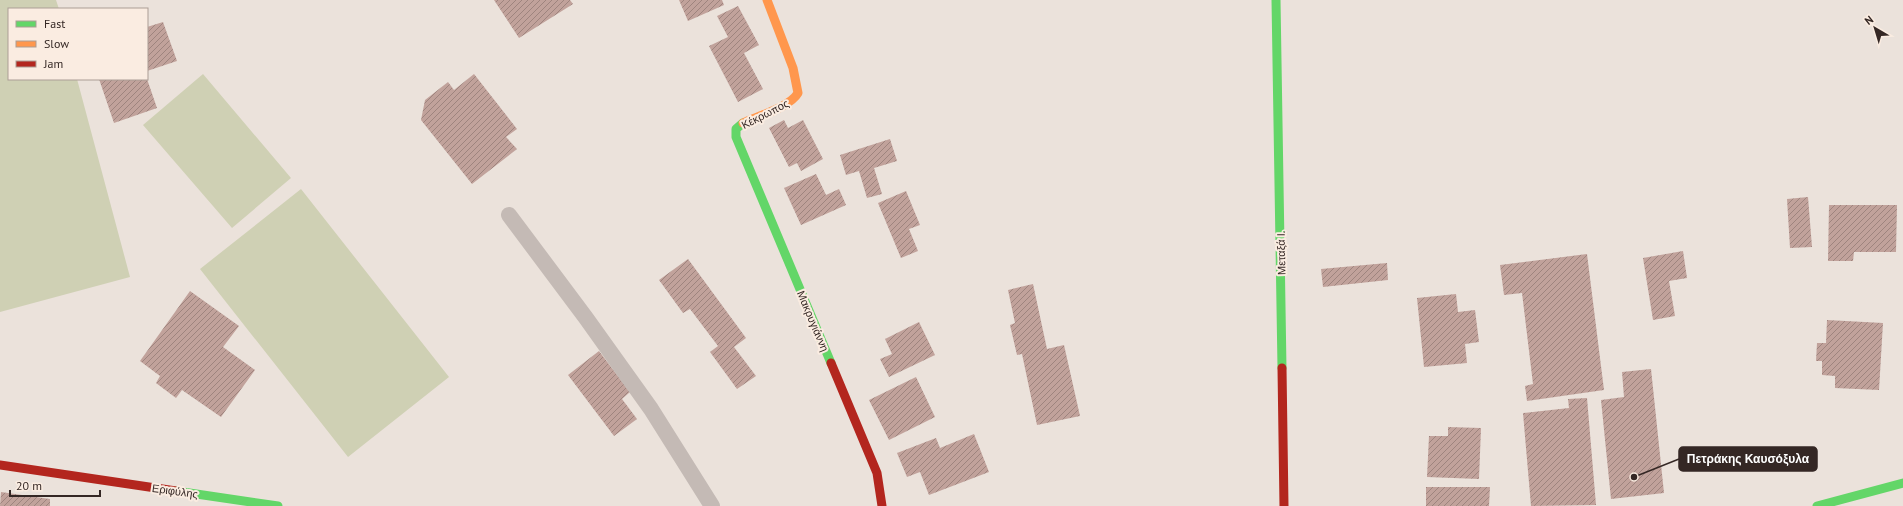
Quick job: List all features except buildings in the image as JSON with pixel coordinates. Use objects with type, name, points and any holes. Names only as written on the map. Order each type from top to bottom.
[{"type":"street","name":"Κέκρωπος","points":[[736,138],[736,129],[741,124],[770,112],[795,98],[798,87],[793,68],[767,0]]},
{"type":"street","name":"Μεταξά Ι.","points":[[1276,0],[1284,506]]},
{"type":"street","name":"Μακρυγιάννη","points":[[736,138],[876,473],[882,506]]},
{"type":"street","name":"Εριφύλης","points":[[0,464],[278,506]]},
{"type":"street","points":[[1817,506],[1903,483]]},
{"type":"lane","points":[[509,215],[586,318],[651,409],[712,506]]},
{"type":"green space","points":[[0,0],[56,0],[59,8],[8,8],[8,80],[77,80],[130,277],[0,312]]},
{"type":"green space","points":[[203,74],[291,178],[232,228],[143,125]]},
{"type":"green space","points":[[301,189],[449,377],[348,457],[200,269]]},
{"type":"traffic: fast","points":[[1276,0],[1282,368]]},
{"type":"traffic: fast","points":[[743,123],[736,129],[736,137],[831,363]]},
{"type":"traffic: fast","points":[[1817,506],[1903,483]]},
{"type":"traffic: fast","points":[[176,491],[278,506]]},
{"type":"traffic: slow","points":[[743,123],[781,107],[788,103],[798,93],[793,68],[767,0]]},
{"type":"traffic: jam","points":[[831,363],[877,473],[882,506]]},
{"type":"traffic: jam","points":[[1282,368],[1284,506]]},
{"type":"traffic: jam","points":[[0,465],[176,491]]},
{"type":"place","name":"Πετράκης Καυσόξυλα","points":[[1634,477]]}]
